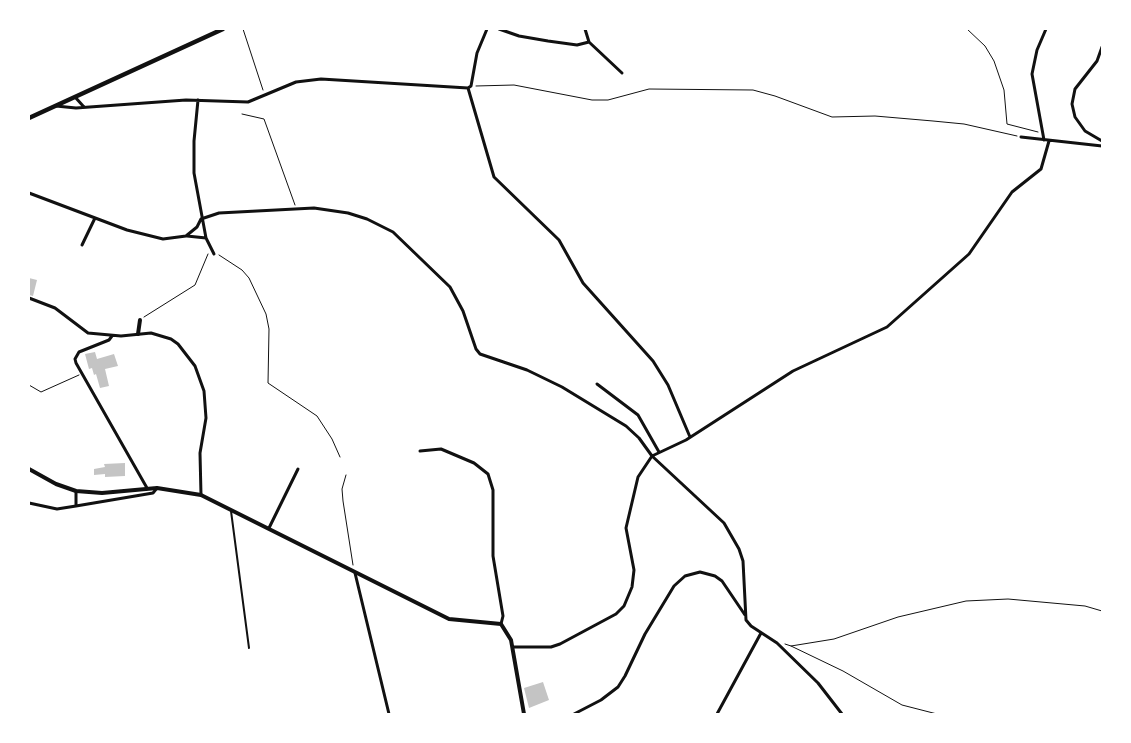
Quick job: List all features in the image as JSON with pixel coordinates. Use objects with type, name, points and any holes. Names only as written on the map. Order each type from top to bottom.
[{"type":"main road","points":[[29,118],[223,29]]},
{"type":"street","points":[[468,88],[471,86],[477,53],[486,29]]},
{"type":"street","points":[[498,29],[539,40],[578,45],[588,42]]},
{"type":"street","points":[[585,29],[588,42],[622,73]]},
{"type":"street","points":[[513,646],[551,647],[560,644],[611,617],[624,606],[634,580],[627,540],[628,521],[638,477],[652,456],[690,437],[793,371],[887,327],[969,254],[1012,192],[1041,169],[1046,141],[1032,74],[1037,50],[1046,29]]},
{"type":"street","points":[[1102,47],[1096,61],[1075,89],[1072,104],[1076,117],[1085,132],[1102,140]]},
{"type":"street","points":[[54,106],[85,107],[198,100],[240,102],[264,96],[296,82],[321,79],[454,85],[468,88]]},
{"type":"street","points":[[468,88],[494,177],[559,240],[583,283],[653,361],[668,385],[690,437]]},
{"type":"street","points":[[74,96],[85,107]]},
{"type":"street","points":[[198,100],[194,173],[206,238],[214,254]]},
{"type":"street","points":[[1021,137],[1102,146]]},
{"type":"street","points":[[29,193],[153,238],[163,239],[186,236],[206,238]]},
{"type":"street","points":[[186,236],[197,227],[202,219],[219,213],[296,209],[330,209],[348,213],[374,222],[393,232],[450,286],[462,311],[476,349],[480,354],[527,370],[573,393],[632,430],[652,456],[724,523],[743,561],[745,615]]},
{"type":"street","points":[[82,245],[95,218]]},
{"type":"street","points":[[29,298],[55,308],[88,333],[112,336],[159,335],[178,344],[201,378],[206,404],[200,469],[201,495]]},
{"type":"street","points":[[138,334],[140,320]]},
{"type":"street","points":[[112,336],[109,340],[79,352],[75,359],[147,488]]},
{"type":"street","points":[[597,384],[638,415],[659,452]]},
{"type":"street","points":[[420,451],[430,448],[446,450],[482,468],[488,474],[493,490],[494,565],[503,616],[501,624]]},
{"type":"street","points":[[29,469],[56,484],[76,491],[102,493],[157,488],[201,495],[448,619],[501,624],[510,636],[513,646],[524,714]]},
{"type":"street","points":[[269,528],[298,469]]},
{"type":"street","points":[[29,503],[57,509],[153,493],[157,488]]},
{"type":"street","points":[[76,491],[76,506]]},
{"type":"street","points":[[353,572],[390,714]]},
{"type":"street","points":[[574,714],[609,696],[618,687],[626,676],[644,634],[674,586],[684,576],[700,572],[715,576],[722,581],[751,626],[777,642],[826,692],[842,714]]},
{"type":"street","points":[[717,714],[761,633]]},
{"type":"lane","points":[[232,510],[231,516],[249,648]]},
{"type":"path","points":[[243,29],[264,96]]},
{"type":"path","points":[[967,29],[981,42],[994,61],[1004,90],[1007,124],[1043,133]]},
{"type":"path","points":[[477,86],[514,85],[545,90],[574,98],[608,100],[649,89],[752,90],[775,96],[832,117],[875,116],[964,124],[1021,137]]},
{"type":"path","points":[[242,114],[264,119],[296,209]]},
{"type":"path","points":[[140,320],[195,285],[211,248],[246,274],[262,305],[269,330],[268,383],[317,416],[332,439],[340,458]]},
{"type":"path","points":[[29,385],[41,392],[82,374]]},
{"type":"path","points":[[346,475],[342,489],[353,572]]},
{"type":"path","points":[[790,646],[834,639],[926,609],[966,601],[1008,599],[1085,606],[1102,612]]},
{"type":"path","points":[[777,642],[790,646],[843,671],[902,705],[937,714]]},
{"type":"building","points":[[29,278],[37,280],[33,296],[29,295]]},
{"type":"building","points":[[95,352],[97,359],[114,354],[118,366],[105,369],[109,386],[100,388],[96,374],[94,375],[92,368],[89,369],[85,354]]},
{"type":"building","points":[[125,463],[125,476],[105,477],[105,474],[94,475],[94,469],[105,467],[104,464]]},
{"type":"building","points":[[543,682],[549,700],[529,708],[524,688]]}]
